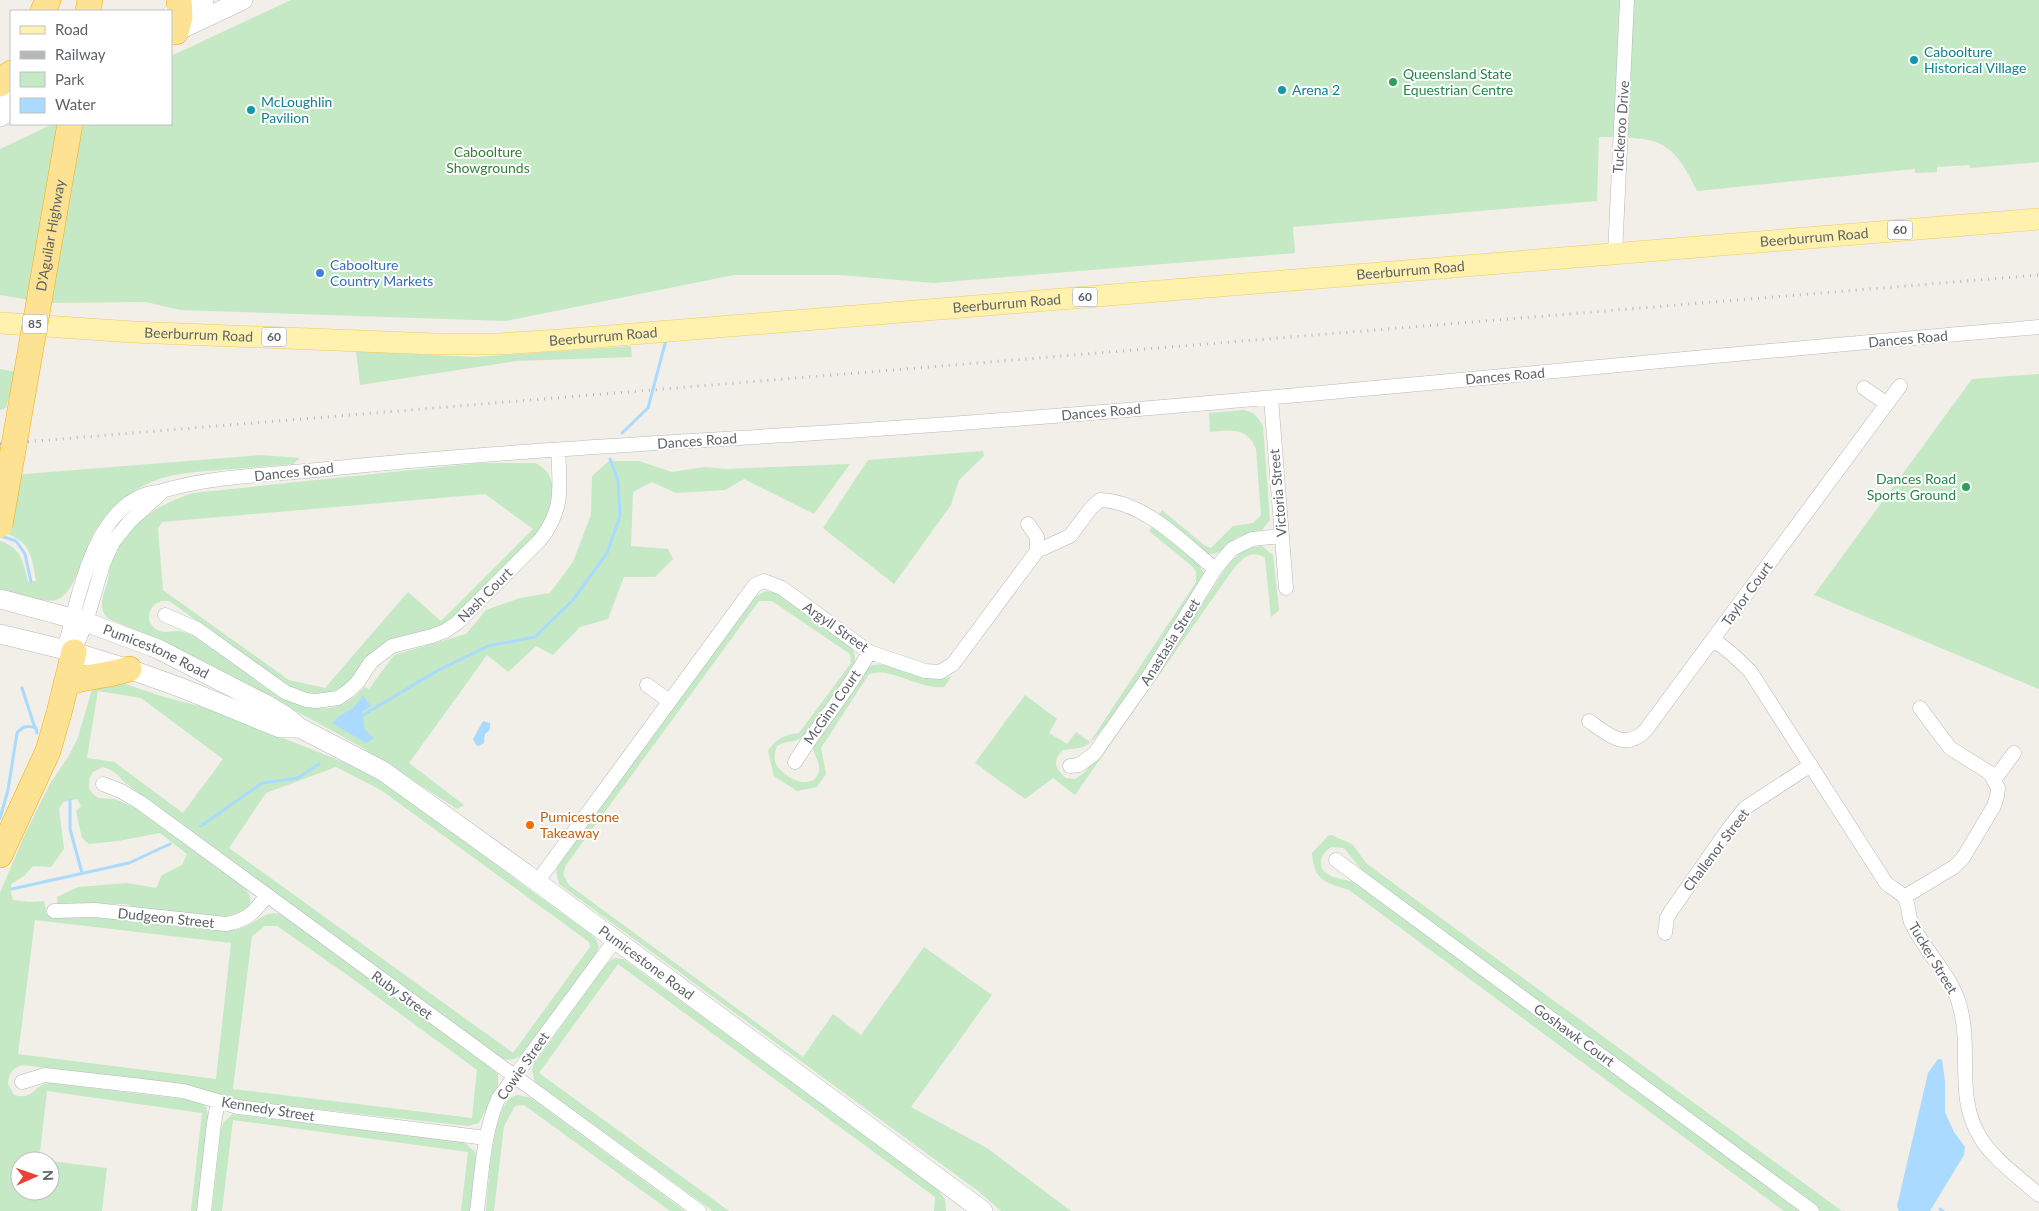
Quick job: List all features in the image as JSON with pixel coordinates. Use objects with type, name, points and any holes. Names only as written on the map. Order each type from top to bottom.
[{"type":"highway","points":[[0,84],[10,75]]},
{"type":"highway","name":"D'Aguilar Highway","points":[[0,525],[70,125]]},
{"type":"highway","points":[[0,855],[48,751],[66,683],[69,651]]},
{"type":"highway","points":[[66,683],[79,678],[110,675],[128,669]]},
{"type":"main road","points":[[176,18],[204,0]]},
{"type":"main road","points":[[176,18],[243,0]]},
{"type":"main road","name":"Beerburrum Road","points":[[1,322],[133,332],[464,344],[560,340],[2039,219]]},
{"type":"main road","name":"Pumicestone Road","points":[[0,600],[79,620],[126,636],[173,657],[265,704],[300,728],[383,771],[537,882],[971,1208]]},
{"type":"main road","name":"Pumicestone Road","points":[[0,634],[69,651],[128,669],[190,691],[280,728],[300,728]]},
{"type":"street","name":"Tuckeroo Drive","points":[[1614,254],[1627,0]]},
{"type":"street","name":"Dances Road","points":[[69,651],[79,620],[113,542],[130,521],[164,490],[198,482],[347,466],[558,450],[915,427],[1271,398],[2039,327]]},
{"type":"street","name":"Taylor Court","points":[[1589,721],[1614,738],[1633,740],[1640,736],[1900,386]]},
{"type":"street","points":[[1864,388],[1887,404]]},
{"type":"street","name":"Victoria Street","points":[[1271,398],[1286,588]]},
{"type":"street","name":"Nash Court","points":[[165,615],[197,629],[285,692],[306,700],[326,701],[338,698],[357,683],[370,662],[386,649],[402,642],[432,636],[445,631],[457,623],[540,540],[549,529],[559,506],[558,450]]},
{"type":"street","name":"Argyll Street","points":[[537,882],[751,589],[764,581],[782,588],[869,652],[924,672],[933,672],[947,669],[953,664],[1037,551],[1070,536],[1091,508],[1100,500],[1113,500],[1155,519],[1215,569]]},
{"type":"street","points":[[1028,524],[1037,537],[1037,551]]},
{"type":"street","name":"Anastasia Street","points":[[1070,766],[1079,766],[1094,754],[1149,676],[1215,569],[1232,549],[1244,541],[1258,537],[1281,536]]},
{"type":"street","points":[[1713,639],[1750,671],[1886,882],[1904,897],[1954,867],[1963,858],[1994,806],[1998,788],[1994,780],[1982,767],[1950,748],[1920,708]]},
{"type":"street","name":"McGinn Court","points":[[795,762],[807,742],[861,667],[869,652]]},
{"type":"street","points":[[647,685],[669,701]]},
{"type":"street","points":[[1994,780],[2014,753]]},
{"type":"street","name":"Challenor Street","points":[[1665,933],[1667,918],[1671,911],[1737,817],[1760,797],[1811,765]]},
{"type":"street","name":"Ruby Street","points":[[103,784],[132,797],[698,1211]]},
{"type":"street","name":"Goshawk Court","points":[[1336,860],[1812,1211]]},
{"type":"street","name":"Dudgeon Street","points":[[54,911],[95,910],[226,924],[245,919],[258,908],[266,896]]},
{"type":"street","name":"Tucker Street","points":[[1904,897],[1912,923],[1954,991],[1960,1006],[1963,1019],[1966,1094],[1968,1110],[1974,1124],[1988,1149],[2039,1195]]},
{"type":"street","name":"Cowie Street","points":[[477,1211],[486,1138],[491,1116],[498,1099],[615,940]]},
{"type":"street","name":"Kennedy Street","points":[[22,1082],[45,1075],[59,1076],[183,1091],[238,1107],[486,1138]]},
{"type":"street","points":[[204,1211],[218,1102]]},
{"type":"green space","name":"Caboolture Showgrounds","points":[[291,0],[2039,0],[2039,162],[1970,168],[1969,165],[1937,167],[1937,172],[1915,173],[1915,169],[1697,191],[1679,160],[1670,150],[1660,144],[1635,138],[1599,137],[1597,201],[1293,227],[1295,253],[934,283],[840,275],[734,275],[506,321],[180,310],[146,302],[47,303],[0,295],[0,149],[51,125],[172,125],[172,56]]},
{"type":"green space","points":[[631,346],[632,357],[516,361],[360,385],[356,351],[475,357]]},
{"type":"green space","points":[[0,369],[16,372],[6,408],[0,410]]},
{"type":"green space","name":"Dances Road Sports Ground","points":[[2039,374],[2039,689],[1814,595],[1972,379]]},
{"type":"green space","points":[[1244,410],[1255,415],[1263,426],[1270,520],[1262,530],[1237,537],[1219,552],[1206,554],[1158,515],[1162,510],[1204,545],[1211,548],[1233,526],[1253,523],[1261,515],[1256,449],[1252,442],[1243,433],[1231,431],[1210,432],[1209,413]]},
{"type":"green space","points":[[983,451],[984,456],[959,480],[951,505],[894,584],[823,528],[868,460]]},
{"type":"green space","points":[[261,455],[300,458],[293,464],[191,473],[162,478],[152,482],[123,499],[101,522],[92,537],[74,580],[63,596],[50,601],[0,590],[0,541],[13,547],[17,552],[23,563],[28,582],[36,581],[27,549],[18,539],[0,531],[0,476]]},
{"type":"green space","points":[[609,461],[639,461],[672,472],[705,467],[726,469],[850,464],[814,514],[744,479],[725,490],[676,493],[652,482],[633,492],[631,546],[668,549],[673,559],[655,577],[624,577],[608,619],[580,627],[553,655],[536,646],[508,672],[487,655],[409,763],[464,805],[457,809],[361,747],[331,730],[171,645],[109,619],[103,612],[102,600],[108,582],[110,567],[124,538],[143,518],[154,510],[193,493],[479,463],[535,463],[544,469],[550,477],[553,486],[553,497],[548,518],[531,543],[447,624],[430,632],[404,636],[341,691],[312,696],[283,684],[171,602],[159,602],[151,609],[149,620],[156,629],[167,632],[179,631],[194,635],[280,696],[299,704],[318,708],[341,705],[349,701],[365,687],[369,689],[394,655],[466,634],[486,610],[520,598],[550,593],[573,562],[591,515],[592,476]],"holes":[[[485,494],[533,529],[441,621],[408,592],[325,688],[289,680],[163,590],[158,529],[162,522]],[[371,706],[361,712],[365,730],[340,715],[353,708]]]},
{"type":"green space","points":[[1153,525],[1198,563],[1204,574],[1138,683],[1098,735],[1087,745],[1080,748],[1063,750],[1057,758],[1057,768],[1066,778],[1075,779],[1084,773],[1146,691],[1229,563],[1246,548],[1262,546],[1273,555],[1279,610],[1271,617],[1265,558],[1252,554],[1240,561],[1075,795],[1053,778],[1025,799],[975,763],[1025,695],[1057,719],[1049,733],[1067,744],[1076,732],[1090,742],[1196,582],[1196,572],[1193,567],[1149,531]]},
{"type":"green space","points":[[766,591],[780,594],[851,647],[856,664],[805,736],[777,746],[775,761],[782,772],[789,777],[803,782],[810,782],[816,778],[819,767],[813,745],[867,669],[872,665],[892,666],[930,679],[952,676],[944,687],[937,687],[885,673],[869,674],[821,748],[826,774],[817,787],[797,791],[774,776],[768,751],[781,738],[799,733],[851,663],[850,654],[772,601],[759,601],[566,865],[563,874],[569,885],[803,1057],[833,1014],[861,1035],[924,947],[992,995],[911,1107],[987,1148],[1071,1211],[1001,1211],[978,1191],[559,884],[556,871],[558,865],[753,598]]},
{"type":"green space","points":[[94,683],[122,683],[164,697],[210,709],[346,763],[383,782],[593,936],[598,943],[597,953],[522,1054],[512,1059],[501,1058],[124,782],[110,769],[103,767],[93,772],[89,779],[89,788],[92,793],[98,798],[115,799],[135,808],[239,883],[250,896],[250,903],[245,912],[227,919],[143,910],[126,904],[91,904],[58,907],[57,897],[78,887],[127,883],[156,888],[162,875],[182,865],[187,854],[160,833],[89,844],[82,838],[76,811],[81,806],[77,799],[63,802],[59,809],[64,849],[51,867],[33,866],[24,876],[11,884],[13,900],[44,901],[47,915],[60,917],[86,914],[224,930],[241,928],[271,914],[281,914],[494,1070],[498,1074],[498,1086],[479,1123],[468,1126],[235,1100],[189,1085],[23,1065],[14,1069],[9,1077],[8,1084],[14,1095],[26,1096],[40,1086],[50,1083],[192,1100],[202,1103],[206,1107],[209,1119],[198,1211],[191,1211],[202,1113],[47,1091],[40,1151],[10,1151],[10,1201],[60,1201],[60,1162],[107,1168],[102,1211],[0,1211],[0,893],[25,834],[51,782],[77,740]],"holes":[[[98,691],[141,698],[223,759],[183,813],[114,762],[87,758]],[[336,767],[381,790],[589,942],[590,947],[513,1053],[229,848],[266,793]],[[35,920],[231,943],[216,1079],[18,1054]],[[265,926],[277,926],[477,1070],[472,1118],[233,1089],[252,936]]]},
{"type":"green space","points":[[1331,835],[1352,844],[1367,864],[1842,1211],[1821,1211],[1368,878],[1344,848],[1332,847],[1324,853],[1321,862],[1325,872],[1334,877],[1356,883],[1373,894],[1803,1211],[1784,1211],[1349,890],[1322,879],[1315,869],[1312,853]]},
{"type":"green space","points":[[616,958],[623,959],[934,1185],[945,1199],[946,1211],[934,1211],[935,1197],[618,964],[539,1073],[729,1211],[713,1211],[535,1082],[532,1070],[534,1064],[605,966]]},
{"type":"green space","points":[[518,1095],[531,1098],[685,1211],[670,1211],[524,1105],[515,1106],[504,1126],[494,1211],[486,1211],[492,1153],[498,1122],[508,1100]]},
{"type":"green space","points":[[232,1114],[464,1142],[475,1152],[476,1159],[470,1211],[461,1211],[468,1152],[233,1120],[222,1211],[212,1211],[221,1129],[223,1123]]},
{"type":"water","points":[[363,696],[371,706],[362,712],[365,730],[374,738],[366,743],[332,723],[340,715],[353,708]]},
{"type":"water","points":[[483,721],[490,723],[490,727],[489,731],[485,734],[484,743],[479,746],[476,745],[473,739]]},
{"type":"water","points":[[1938,1059],[1942,1060],[1945,1081],[1945,1112],[1954,1132],[1965,1147],[1964,1155],[1930,1211],[1899,1211],[1897,1206],[1928,1073]]},
{"type":"waterway","points":[[622,433],[648,408],[666,340]]},
{"type":"waterway","points":[[360,717],[435,672],[488,646],[535,637],[573,600],[607,553],[620,516],[618,481],[610,459]]},
{"type":"waterway","points":[[1,536],[16,541],[25,554],[31,582]]},
{"type":"waterway","points":[[22,688],[35,728]]},
{"type":"waterway","points":[[0,818],[8,790],[17,733],[28,726],[36,728],[37,733]]},
{"type":"waterway","points":[[201,826],[262,783],[298,778],[319,764]]},
{"type":"waterway","points":[[70,800],[70,829],[82,873]]},
{"type":"waterway","points":[[12,889],[129,863],[170,844]]},
{"type":"railway","points":[[0,444],[2039,275]]},
{"type":"place","name":"Caboolture Historical Village","points":[[1914,60]]},
{"type":"place","name":"Queensland State Equestrian Centre","points":[[1393,82]]},
{"type":"place","name":"Arena 2","points":[[1282,90]]},
{"type":"place","name":"McLoughlin Pavilion","points":[[251,110]]},
{"type":"place","name":"Caboolture Country Markets","points":[[320,273]]},
{"type":"place","name":"Dances Road Sports Ground","points":[[1966,487]]},
{"type":"place","name":"Pumicestone Takeaway","points":[[530,825]]}]
